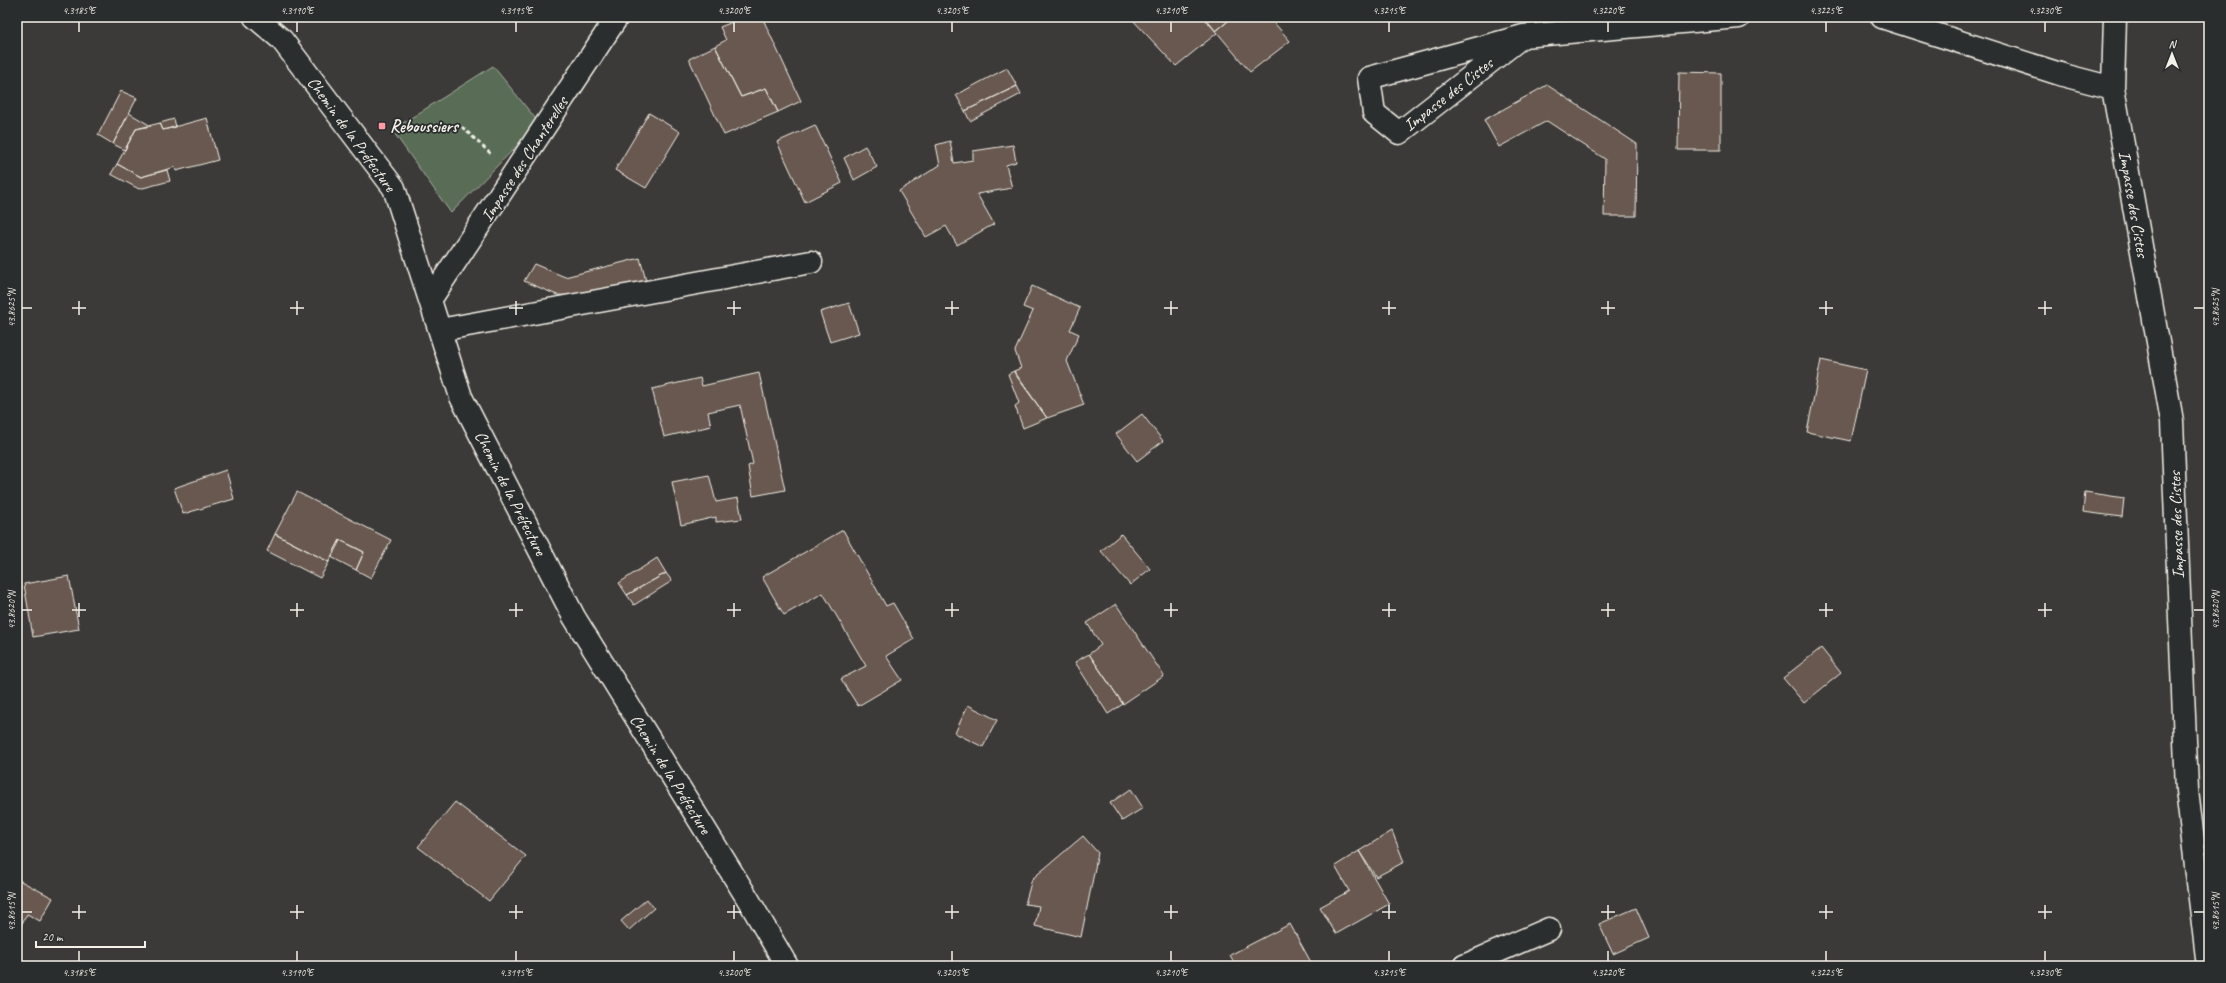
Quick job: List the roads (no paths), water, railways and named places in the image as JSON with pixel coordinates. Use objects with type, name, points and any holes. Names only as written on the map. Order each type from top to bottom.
[{"type":"street","name":"Chemin de la Préfecture","points":[[255,17],[282,40],[394,188],[461,397],[574,617],[788,966]]},
{"type":"street","name":"Impasse des Chanterelles","points":[[430,300],[617,17]]},
{"type":"street","name":"Impasse des Cistes","points":[[1524,36],[1399,133],[1374,113],[1369,78],[1524,36],[1739,17]]},
{"type":"street","points":[[1882,17],[2063,76],[2113,88]]},
{"type":"street","name":"Impasse des Cistes","points":[[2115,17],[2113,88],[2172,421],[2187,790],[2208,966]]},
{"type":"street","points":[[440,330],[811,262]]},
{"type":"street","points":[[1464,966],[1549,929]]},
{"type":"place","name":"Reboussiers","points":[[382,126]]}]
